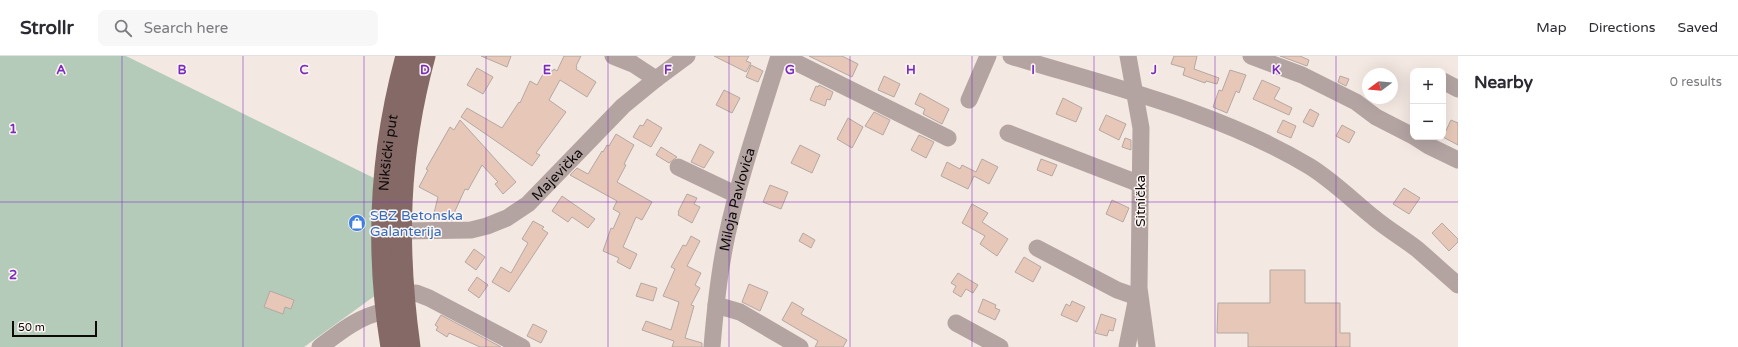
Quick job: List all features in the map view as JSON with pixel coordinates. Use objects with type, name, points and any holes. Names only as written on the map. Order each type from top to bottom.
[{"type":"main road","name":"Nikšićki put","points":[[391,347],[386,311],[381,246],[384,176],[392,122],[406,56]]},
{"type":"main road","points":[[410,347],[400,253],[402,196],[408,130],[425,56]]},
{"type":"street","points":[[613,56],[633,64],[656,79]]},
{"type":"street","name":"Majevička","points":[[401,231],[471,230],[494,224],[507,218],[528,204],[623,106],[687,56]]},
{"type":"street","name":"Miloja Pavlovića","points":[[712,347],[716,305],[727,236],[737,195],[779,56]]},
{"type":"street","points":[[782,56],[948,138]]},
{"type":"street","points":[[969,100],[988,56]]},
{"type":"street","points":[[1011,56],[1135,94],[1158,99],[1190,110],[1283,151],[1310,166],[1329,180],[1373,218],[1416,249],[1458,285]]},
{"type":"street","name":"Sitnička","points":[[1128,56],[1141,128],[1138,292],[1146,347]]},
{"type":"street","points":[[1251,56],[1302,75],[1356,102],[1376,117],[1410,134]]},
{"type":"street","points":[[1446,83],[1458,89]]},
{"type":"street","points":[[1008,133],[1140,184]]},
{"type":"street","points":[[1420,140],[1458,160]]},
{"type":"street","points":[[678,167],[737,195]]},
{"type":"street","points":[[1038,248],[1117,290],[1138,292],[1127,347]]},
{"type":"street","points":[[404,293],[416,293],[429,298],[522,347]]},
{"type":"street","points":[[716,305],[740,312],[800,347]]},
{"type":"street","points":[[320,347],[352,323],[372,314],[386,311]]},
{"type":"street","points":[[956,324],[1000,347]]},
{"type":"green space","points":[[0,56],[126,56],[382,182],[387,287],[304,347],[0,347]]},
{"type":"building","points":[[481,56],[511,56],[507,67]]},
{"type":"building","points":[[564,56],[581,56],[576,69],[596,82],[587,97],[560,80],[549,100],[566,112],[536,153],[540,155],[532,166],[461,117],[467,108],[502,128],[519,102],[520,103],[530,81],[537,85],[547,67],[553,71],[554,69],[557,71]]},
{"type":"building","points":[[714,56],[749,56],[746,61],[751,63],[746,72]]},
{"type":"building","points":[[809,56],[842,56],[858,64],[852,77]]},
{"type":"building","points":[[1174,56],[1197,56],[1194,69],[1219,78],[1217,84],[1206,81],[1205,83],[1183,75],[1185,68],[1171,64]]},
{"type":"building","points":[[1280,56],[1300,56],[1309,60],[1307,66]]},
{"type":"building","points":[[751,65],[763,71],[758,82],[746,77]]},
{"type":"building","points":[[477,68],[493,77],[483,94],[467,85]]},
{"type":"building","points":[[1230,70],[1246,75],[1239,93],[1236,91],[1227,113],[1213,107],[1219,90],[1222,91]]},
{"type":"building","points":[[884,76],[900,84],[894,97],[878,90]]},
{"type":"building","points":[[1340,76],[1349,79],[1346,86],[1338,82]]},
{"type":"building","points":[[1262,80],[1280,88],[1274,99],[1292,108],[1289,115],[1253,99]]},
{"type":"building","points":[[819,85],[833,92],[830,100],[827,99],[825,106],[810,100],[816,86],[818,87]]},
{"type":"building","points":[[724,90],[740,98],[732,113],[716,105]]},
{"type":"building","points":[[920,93],[949,109],[942,124],[923,114],[925,109],[915,104]]},
{"type":"building","points":[[1063,98],[1082,108],[1076,122],[1056,114]]},
{"type":"building","points":[[1310,109],[1319,114],[1313,127],[1303,122]]},
{"type":"building","points":[[874,112],[890,120],[883,135],[865,126]]},
{"type":"building","points":[[1106,115],[1126,124],[1119,140],[1099,130]]},
{"type":"building","points":[[848,118],[863,127],[852,148],[837,139]]},
{"type":"building","points":[[647,119],[662,128],[651,147],[633,137],[640,125],[643,126]]},
{"type":"building","points":[[460,120],[516,182],[503,194],[495,184],[498,182],[482,165],[468,190],[465,189],[455,211],[453,220],[446,220],[433,217],[438,197],[419,187],[428,170],[426,169],[450,127],[454,130]]},
{"type":"building","points":[[1283,120],[1296,126],[1291,138],[1277,132]]},
{"type":"building","points":[[1451,120],[1458,123],[1458,145],[1446,139],[1446,131]]},
{"type":"building","points":[[1342,125],[1355,132],[1349,143],[1336,136]]},
{"type":"building","points":[[616,134],[634,145],[617,182],[652,202],[642,220],[636,217],[623,247],[637,254],[630,269],[617,262],[619,258],[603,251],[611,228],[613,229],[620,213],[613,209],[617,201],[570,175],[577,168],[588,174],[602,151],[603,152],[607,145],[609,146]]},
{"type":"building","points":[[919,135],[934,142],[926,158],[911,150]]},
{"type":"building","points":[[1125,138],[1131,140],[1131,150],[1122,147]]},
{"type":"building","points":[[700,144],[714,152],[704,168],[691,162]]},
{"type":"building","points":[[800,145],[820,155],[812,173],[791,163]]},
{"type":"building","points":[[661,147],[677,157],[669,163],[656,155]]},
{"type":"building","points":[[982,159],[998,167],[989,184],[974,176],[968,189],[941,176],[947,162],[960,169],[962,165],[976,172]]},
{"type":"building","points":[[1041,159],[1057,165],[1052,176],[1037,170]]},
{"type":"building","points":[[770,185],[788,192],[781,209],[763,202]]},
{"type":"building","points":[[1404,188],[1420,198],[1409,214],[1393,204]]},
{"type":"building","points":[[687,194],[697,198],[694,204],[700,207],[692,223],[678,215]]},
{"type":"building","points":[[562,196],[595,219],[588,228],[572,217],[568,222],[552,211]]},
{"type":"building","points":[[1112,200],[1129,208],[1123,222],[1106,214]]},
{"type":"building","points":[[972,204],[988,213],[982,222],[1008,239],[997,256],[980,244],[985,236],[962,223]]},
{"type":"building","points":[[533,221],[544,227],[542,229],[548,233],[509,292],[492,282],[501,267],[511,273],[528,243],[522,239]]},
{"type":"building","points":[[1442,223],[1458,239],[1458,242],[1449,251],[1432,233]]},
{"type":"building","points":[[803,233],[815,240],[811,248],[799,241]]},
{"type":"building","points":[[691,236],[700,241],[687,266],[701,273],[695,285],[700,288],[691,305],[694,306],[685,338],[702,343],[702,347],[672,347],[674,341],[642,330],[646,321],[671,330],[679,302],[663,296],[675,269],[671,267],[683,245],[686,246]]},
{"type":"building","points":[[474,249],[485,257],[476,270],[465,262]]},
{"type":"building","points":[[1024,257],[1041,267],[1033,282],[1015,272]]},
{"type":"building","points":[[1270,270],[1305,270],[1305,303],[1340,303],[1340,333],[1350,333],[1350,347],[1248,347],[1248,333],[1217,333],[1218,303],[1270,303]]},
{"type":"building","points":[[958,273],[978,285],[973,293],[966,289],[961,297],[953,292],[956,286],[951,283]]},
{"type":"building","points":[[477,277],[488,285],[479,298],[468,290]]},
{"type":"building","points":[[641,283],[657,288],[653,301],[636,296]]},
{"type":"building","points":[[749,284],[768,292],[760,311],[742,302]]},
{"type":"building","points":[[270,291],[294,300],[291,309],[285,307],[283,314],[264,307]]},
{"type":"building","points":[[983,299],[996,305],[995,308],[1000,310],[995,320],[978,312]]},
{"type":"building","points":[[1072,301],[1085,307],[1077,322],[1061,315],[1066,304],[1070,306]]},
{"type":"building","points":[[792,302],[804,309],[801,314],[847,340],[843,347],[815,347],[818,341],[782,320]]},
{"type":"building","points":[[1101,314],[1116,319],[1113,331],[1109,330],[1107,336],[1095,333]]},
{"type":"building","points":[[441,315],[501,347],[480,347],[449,333],[447,337],[436,330],[438,327],[435,325]]},
{"type":"building","points":[[533,324],[547,331],[541,343],[527,336]]},
{"type":"place","name":"SBZ Betonska Galanterija","points":[[357,223]]}]
